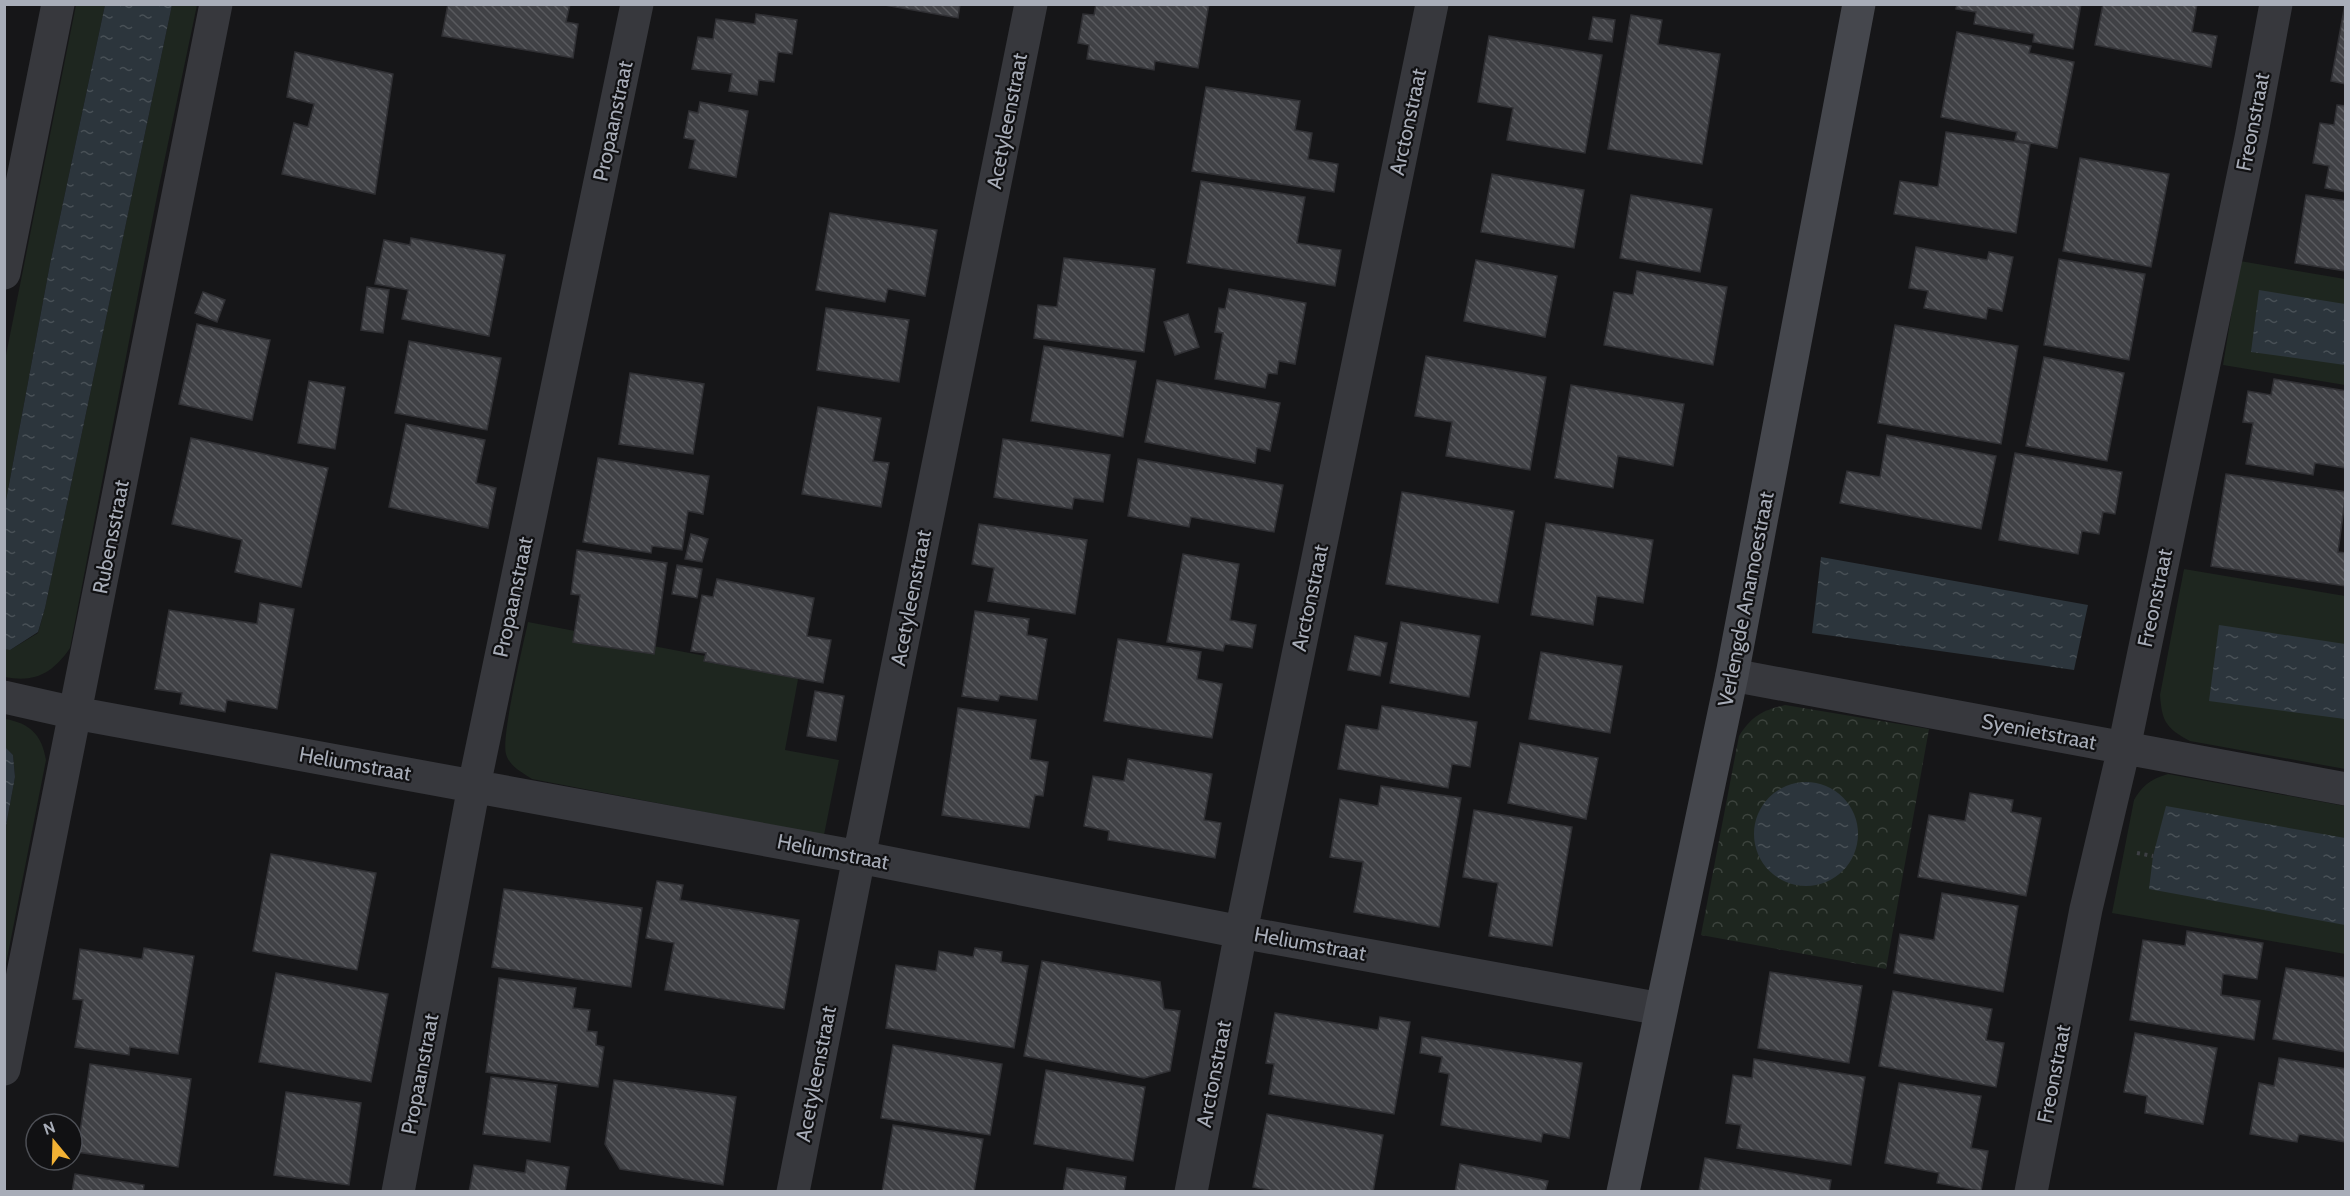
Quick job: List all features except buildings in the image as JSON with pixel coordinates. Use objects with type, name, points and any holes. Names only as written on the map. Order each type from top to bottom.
[{"type":"street","points":[[4,273],[58,4]]},
{"type":"street","name":"Rubensstraat","points":[[4,1069],[216,4]]},
{"type":"street","name":"Propaanstraat","points":[[398,1191],[474,786],[637,4]]},
{"type":"street","name":"Acetyleenstraat","points":[[794,1191],[1030,4]]},
{"type":"street","name":"Arctonstraat","points":[[1191,1191],[1241,932],[1432,4]]},
{"type":"street","name":"Freonstraat","points":[[2031,1191],[2086,909],[2124,748],[2276,4]]},
{"type":"street","name":"Verlengde Anamoestraat","points":[[1623,1191],[1732,675],[1855,5]]},
{"type":"street","name":"Syenietstraat","points":[[1732,675],[2346,789]]},
{"type":"street","name":"Heliumstraat","points":[[4,697],[75,713],[859,857],[1241,932],[1661,1009]]},
{"type":"green space","points":[[76,5],[105,5],[50,264],[5,506],[5,360]]},
{"type":"green space","points":[[172,5],[197,5],[157,196],[70,648],[57,664],[42,674],[25,679],[5,677],[4,649],[10,650],[38,633],[45,608]]},
{"type":"green space","points":[[2240,261],[2345,279],[2345,385],[2223,365]]},
{"type":"green space","points":[[2184,569],[2345,596],[2345,769],[2190,741],[2170,728],[2162,712],[2160,695]]},
{"type":"green space","points":[[528,622],[799,674],[785,750],[839,760],[824,835],[532,779],[521,772],[508,758],[505,744],[509,711]]},
{"type":"green space","points":[[1785,705],[1929,729],[1886,969],[1701,935],[1739,736],[1758,715]]},
{"type":"green space","points":[[5,719],[28,727],[38,737],[46,760],[5,969],[5,831],[15,777],[13,755],[5,747]]},
{"type":"green space","points":[[2168,774],[2345,806],[2345,954],[2112,913],[2134,800],[2148,783]]},
{"type":"water","points":[[105,5],[172,5],[45,608],[38,632],[10,650],[4,649],[5,506],[50,264]]},
{"type":"water","points":[[2259,290],[2345,304],[2345,365],[2251,352]]},
{"type":"water","points":[[1821,557],[2088,605],[2074,670],[1812,633]]},
{"type":"water","points":[[2219,625],[2345,644],[2345,719],[2209,701]]},
{"type":"water","points":[[5,747],[13,755],[15,777],[5,831]]},
{"type":"water","points":[[1806,782],[1826,786],[1843,797],[1854,814],[1858,834],[1854,854],[1843,871],[1826,882],[1806,886],[1786,882],[1769,871],[1758,854],[1754,834],[1758,814],[1769,797],[1786,786]]},
{"type":"water","points":[[2166,806],[2345,838],[2345,925],[2149,889],[2153,856]]}]
